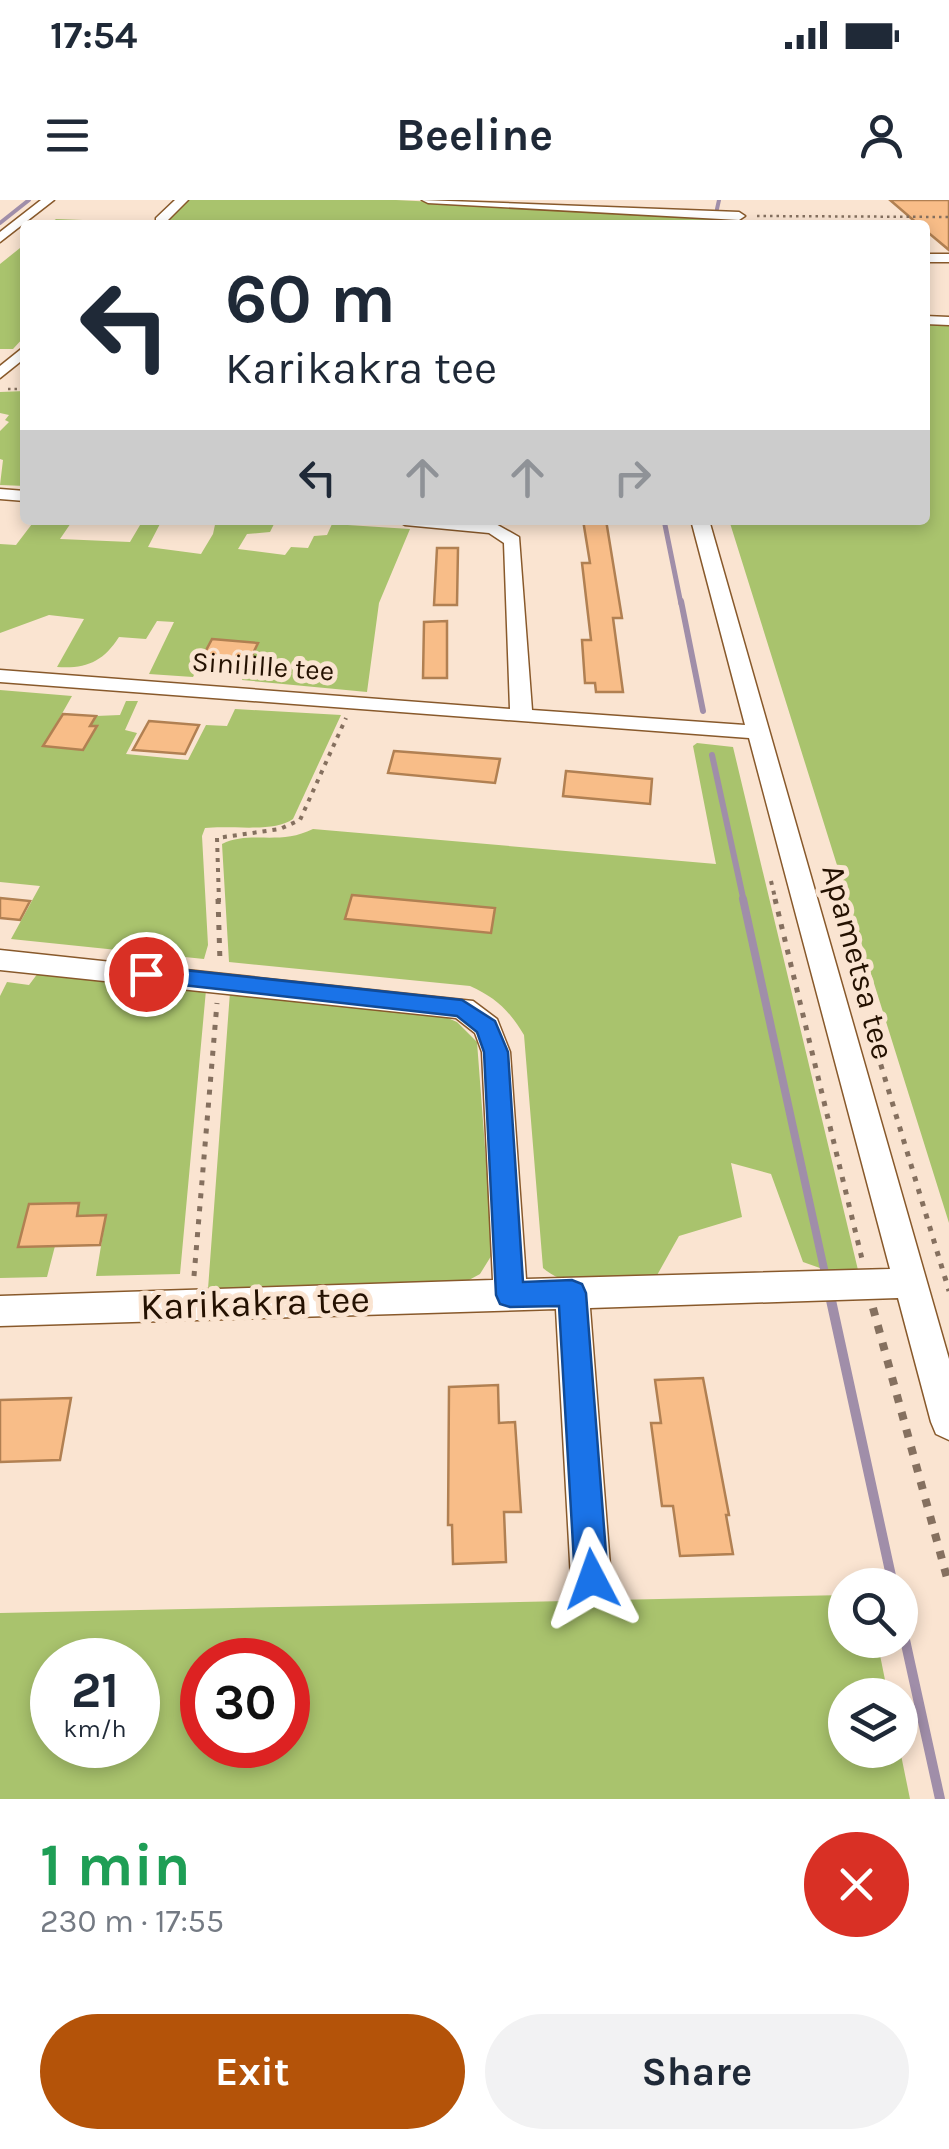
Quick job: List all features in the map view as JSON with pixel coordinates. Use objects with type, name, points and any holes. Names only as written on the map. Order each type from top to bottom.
[{"type":"street","points":[[23,220],[48,200]]},
{"type":"street","points":[[161,220],[182,200]]},
{"type":"street","points":[[428,200],[742,219],[741,200]]},
{"type":"street","points":[[0,238],[20,222]]},
{"type":"street","points":[[8,383],[20,360]]},
{"type":"street","points":[[461,525],[494,528],[513,541],[521,716]]},
{"type":"street","name":"Apametsa tee","points":[[701,525],[949,1422]]},
{"type":"street","name":"Sinilille tee","points":[[0,676],[758,732]]},
{"type":"street","points":[[0,960],[462,1008],[487,1027],[496,1052],[510,1295]]},
{"type":"street","name":"Karikakra tee","points":[[0,1311],[910,1283]]},
{"type":"street","points":[[572,1293],[592,1579]]},
{"type":"path","points":[[742,219],[949,217]]},
{"type":"path","points":[[771,881],[841,1284],[949,1585]]},
{"type":"path","points":[[202,964],[220,965]]},
{"type":"green space","points":[[187,200],[396,200],[709,216],[722,220],[166,220]]},
{"type":"green space","points":[[20,248],[20,341],[13,349],[0,349],[0,264]]},
{"type":"green space","points":[[930,325],[949,325],[949,1223],[731,525],[930,525]]},
{"type":"green space","points":[[20,391],[20,486],[0,485],[0,431],[9,422],[5,420],[9,415],[0,413],[0,392]]},
{"type":"green space","points":[[31,525],[70,525],[60,539],[130,542],[140,525],[159,525],[148,547],[201,554],[215,525],[274,525],[270,532],[247,534],[238,549],[285,555],[291,547],[308,548],[314,536],[327,535],[332,525],[410,529],[379,603],[367,692],[242,680],[257,643],[212,639],[193,677],[149,674],[174,622],[157,621],[146,639],[119,637],[107,653],[93,662],[57,667],[84,619],[49,615],[0,633],[0,544],[16,545]]},
{"type":"green space","points":[[0,690],[72,696],[47,740],[60,748],[83,750],[97,727],[90,726],[96,716],[120,715],[126,701],[138,701],[125,730],[137,733],[126,754],[188,760],[206,725],[227,726],[235,709],[341,715],[293,819],[275,826],[205,828],[202,836],[208,945],[204,959],[11,939],[40,886],[0,882]]},
{"type":"green space","points":[[697,743],[733,747],[858,1270],[834,1273],[803,1262],[771,1174],[731,1163],[742,1217],[679,1236],[656,1277],[597,1283],[567,1280],[543,1268],[524,1035],[513,1018],[495,1000],[470,986],[229,962],[222,844],[244,838],[289,837],[313,829],[716,864],[693,746]]},
{"type":"green space","points":[[38,973],[206,990],[180,1274],[96,1276],[106,1216],[77,1216],[79,1203],[29,1204],[18,1246],[55,1246],[47,1277],[0,1278],[0,996],[7,982],[29,985]]},
{"type":"green space","points":[[230,992],[434,1012],[457,1022],[477,1042],[493,1253],[480,1274],[458,1286],[208,1289]]},
{"type":"green space","points":[[828,1595],[828,1658],[881,1658],[885,1678],[828,1678],[828,1768],[904,1768],[910,1799],[0,1799],[0,1613]]},
{"type":"building","points":[[890,200],[949,200],[949,250],[930,234],[930,220],[913,220]]},
{"type":"building","points":[[584,525],[607,525],[622,618],[613,618],[623,692],[596,692],[595,683],[585,683],[582,640],[591,640],[582,563],[590,563]]},
{"type":"building","points":[[437,548],[458,548],[457,605],[434,605]]},
{"type":"building","points":[[447,621],[447,678],[423,678],[424,622]]},
{"type":"building","points":[[212,639],[258,643],[248,664],[201,660]]},
{"type":"building","points":[[63,714],[96,716],[90,726],[97,726],[83,750],[43,746]]},
{"type":"building","points":[[149,721],[199,725],[185,754],[133,750]]},
{"type":"building","points":[[394,751],[500,759],[495,783],[388,773]]},
{"type":"building","points":[[566,771],[652,779],[650,804],[563,796]]},
{"type":"building","points":[[352,895],[495,908],[491,933],[345,919]]},
{"type":"building","points":[[0,898],[30,901],[20,920],[0,918]]},
{"type":"building","points":[[79,1203],[77,1216],[106,1215],[100,1245],[18,1247],[29,1204]]},
{"type":"building","points":[[703,1378],[733,1554],[680,1556],[673,1506],[662,1506],[651,1423],[661,1423],[655,1380]]},
{"type":"building","points":[[498,1385],[499,1423],[515,1422],[521,1512],[504,1512],[506,1562],[453,1564],[452,1525],[448,1525],[449,1387]]},
{"type":"building","points":[[71,1398],[60,1460],[0,1462],[0,1400]]},
{"type":"waterway","points":[[0,223],[29,200]]},
{"type":"waterway","points":[[717,209],[719,200]]},
{"type":"waterway","points":[[665,525],[681,604]]},
{"type":"waterway","points":[[681,601],[703,711]]},
{"type":"waterway","points":[[712,755],[744,902]]},
{"type":"waterway","points":[[743,899],[826,1278]]},
{"type":"waterway","points":[[829,1291],[889,1568]]},
{"type":"waterway","points":[[909,1658],[940,1799]]},
{"type":"route","points":[[146,974],[462,1008],[487,1027],[496,1052],[510,1295],[572,1293],[592,1579]]}]
